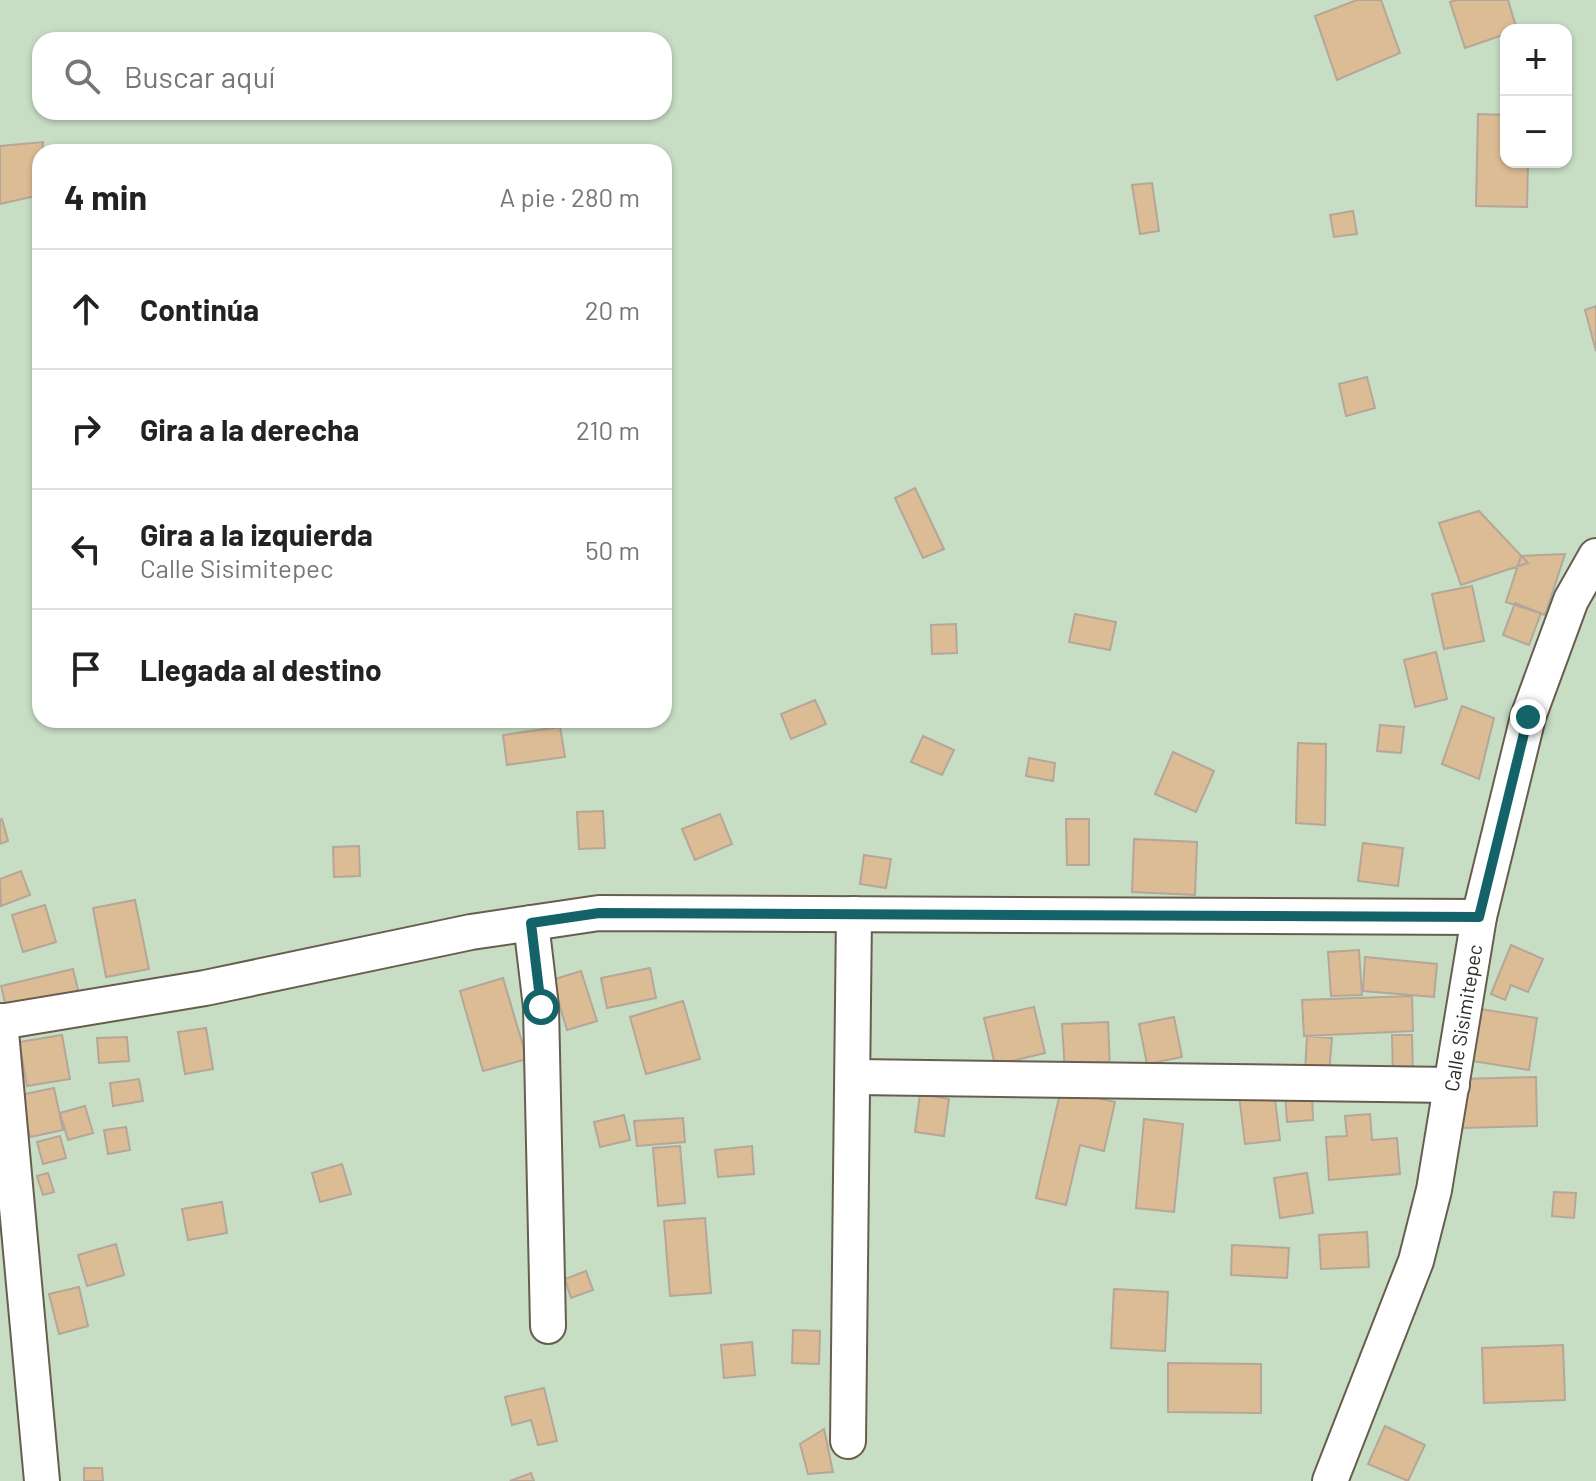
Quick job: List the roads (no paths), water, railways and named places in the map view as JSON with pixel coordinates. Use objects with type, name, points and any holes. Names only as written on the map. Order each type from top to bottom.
[{"type":"street","name":"Calle Sisimitepec","points":[[1330,1481],[1416,1261],[1434,1190],[1479,917],[1528,717],[1571,600],[1596,556]]},
{"type":"street","points":[[42,1481],[0,1022],[205,988],[471,932],[599,913],[1479,917]]},
{"type":"street","points":[[848,1441],[855,1077],[854,914]]},
{"type":"street","points":[[531,923],[541,1007],[548,1326]]},
{"type":"street","points":[[855,1077],[1452,1085]]}]
